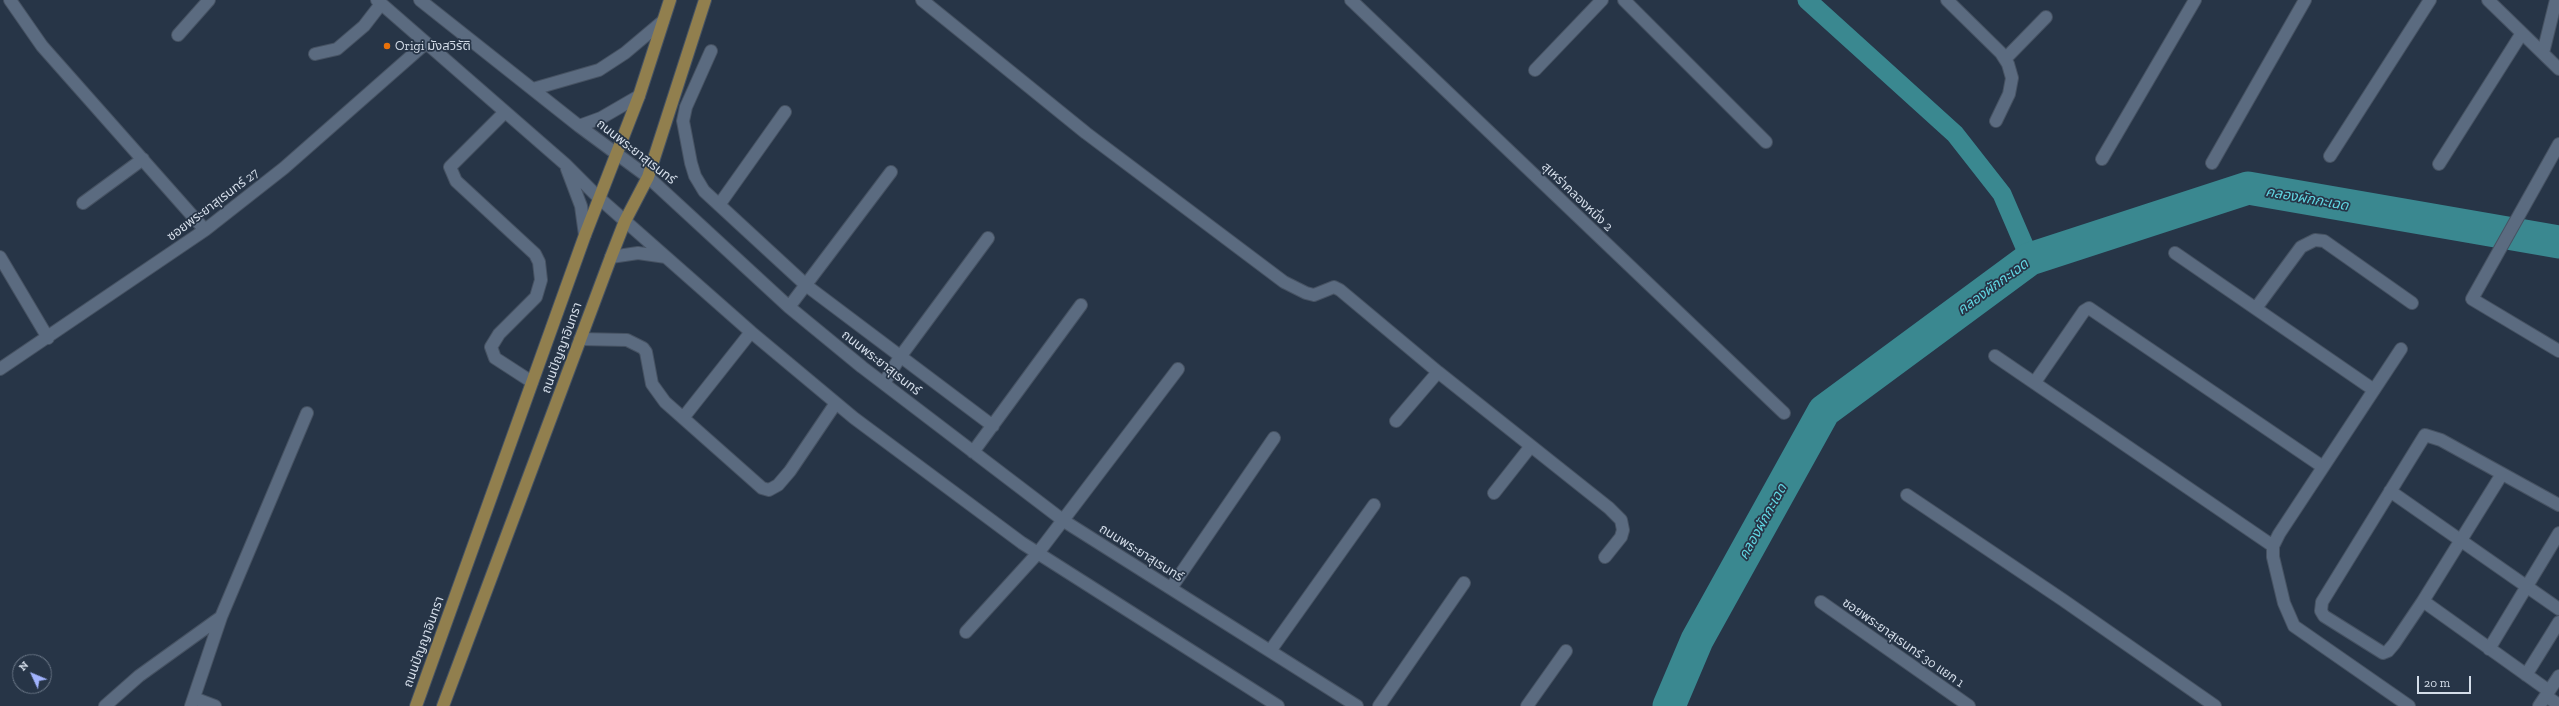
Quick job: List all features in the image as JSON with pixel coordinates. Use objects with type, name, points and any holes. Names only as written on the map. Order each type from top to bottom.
[{"type":"main road","name":"ถนนปัญญาอินทรา","points":[[416,706],[585,235],[639,96],[670,0]]},
{"type":"main road","name":"ถนนปัญญาอินทรา","points":[[443,706],[611,257],[626,221],[648,177],[706,0]]},
{"type":"street","points":[[10,0],[42,46],[205,230]]},
{"type":"street","points":[[178,35],[208,0]]},
{"type":"street","name":"ถนนพระยาสุเรนทร์","points":[[420,0],[579,126],[648,177],[789,307],[884,383],[1064,521],[1357,706]]},
{"type":"street","points":[[922,0],[1086,133],[1284,282],[1306,293],[1314,294],[1334,288],[1340,290],[1438,372],[1621,520],[1623,530],[1621,537],[1605,557]]},
{"type":"street","name":"สุเหร่าคลองหนึ่ง 2","points":[[1351,0],[1784,413]]},
{"type":"street","points":[[1535,70],[1602,0]]},
{"type":"street","points":[[1624,0],[1766,142]]},
{"type":"street","points":[[1947,0],[2005,59],[2012,78],[2009,94],[1996,121]]},
{"type":"street","points":[[2102,159],[2195,0]]},
{"type":"street","points":[[2212,163],[2305,0]]},
{"type":"street","points":[[2330,156],[2430,0]]},
{"type":"street","points":[[2488,0],[2559,68]]},
{"type":"street","points":[[2543,53],[2556,0]]},
{"type":"street","points":[[315,54],[337,49],[364,26],[379,2],[565,164],[599,198],[751,332],[836,403],[948,489],[1038,553],[1278,706]]},
{"type":"street","points":[[2005,59],[2046,17]]},
{"type":"street","points":[[533,89],[598,70],[625,53],[663,21]]},
{"type":"street","points":[[2439,164],[2522,33]]},
{"type":"street","name":"ซอยพระยาสุเรนทร์ 27","points":[[0,369],[48,338],[205,230],[284,168],[426,43]]},
{"type":"street","points":[[711,51],[686,107],[683,121],[695,176],[704,191],[807,286],[993,426]]},
{"type":"street","points":[[579,126],[601,118],[639,96]]},
{"type":"street","points":[[506,112],[450,167],[456,181],[535,254],[539,262],[542,280],[536,297],[499,334],[491,347],[495,358],[532,382]]},
{"type":"street","points":[[719,205],[785,112]]},
{"type":"street","points":[[2559,144],[2472,299],[2559,351]]},
{"type":"street","points":[[83,204],[143,159]]},
{"type":"street","points":[[565,164],[582,206],[585,235]]},
{"type":"street","points":[[789,307],[807,286],[891,172]]},
{"type":"street","points":[[884,383],[900,357],[988,238]]},
{"type":"street","points":[[2256,308],[2301,247],[2315,240],[2324,241],[2412,303]]},
{"type":"street","points":[[611,257],[638,253],[666,257]]},
{"type":"street","points":[[2175,253],[2374,390]]},
{"type":"street","points":[[0,256],[48,338]]},
{"type":"street","points":[[973,452],[1081,304]]},
{"type":"street","points":[[2034,382],[2084,311],[2090,308],[2323,467]]},
{"type":"street","points":[[683,418],[751,332]]},
{"type":"street","points":[[580,340],[627,340],[643,348],[646,352],[652,384],[666,402],[758,485],[769,490],[778,485],[790,471],[836,403]]},
{"type":"street","points":[[2401,349],[2279,534],[2273,546],[2273,557],[2284,603],[2294,626],[2409,706]]},
{"type":"street","points":[[1996,356],[2273,546]]},
{"type":"street","points":[[966,632],[1038,553],[1064,521],[1178,369]]},
{"type":"street","points":[[1396,420],[1438,372]]},
{"type":"street","points":[[215,706],[193,702],[221,617],[307,413]]},
{"type":"street","points":[[2502,474],[2423,601],[2388,652],[2383,653],[2324,616],[2321,611],[2322,602],[2425,435],[2441,440],[2559,505]]},
{"type":"street","points":[[1171,588],[1274,438]]},
{"type":"street","points":[[1494,493],[1531,446]]},
{"type":"street","points":[[2390,491],[2461,539],[2559,609]]},
{"type":"street","points":[[1907,495],[2063,600],[2215,706]]},
{"type":"street","points":[[1270,651],[1374,505]]},
{"type":"street","points":[[2489,649],[2559,533]]},
{"type":"street","points":[[1379,706],[1464,583]]},
{"type":"street","points":[[2423,601],[2526,675],[2559,705]]},
{"type":"street","name":"ซอยพระยาสุเรนทร์ 30 แยก 1","points":[[1821,602],[1969,706]]},
{"type":"street","points":[[105,706],[139,676],[221,617]]},
{"type":"street","points":[[2526,675],[2559,622]]},
{"type":"street","points":[[1527,706],[1566,651]]},
{"type":"street","points":[[2539,706],[2559,676]]},
{"type":"waterway","points":[[1807,0],[1955,134],[2002,194],[2030,259]]},
{"type":"waterway","name":"คลองผักกะเฉด","points":[[1669,706],[1697,640],[1824,411],[2030,259],[2248,188],[2559,242]]},
{"type":"place","name":"Origi มังสวิรัติ","points":[[387,46]]}]
